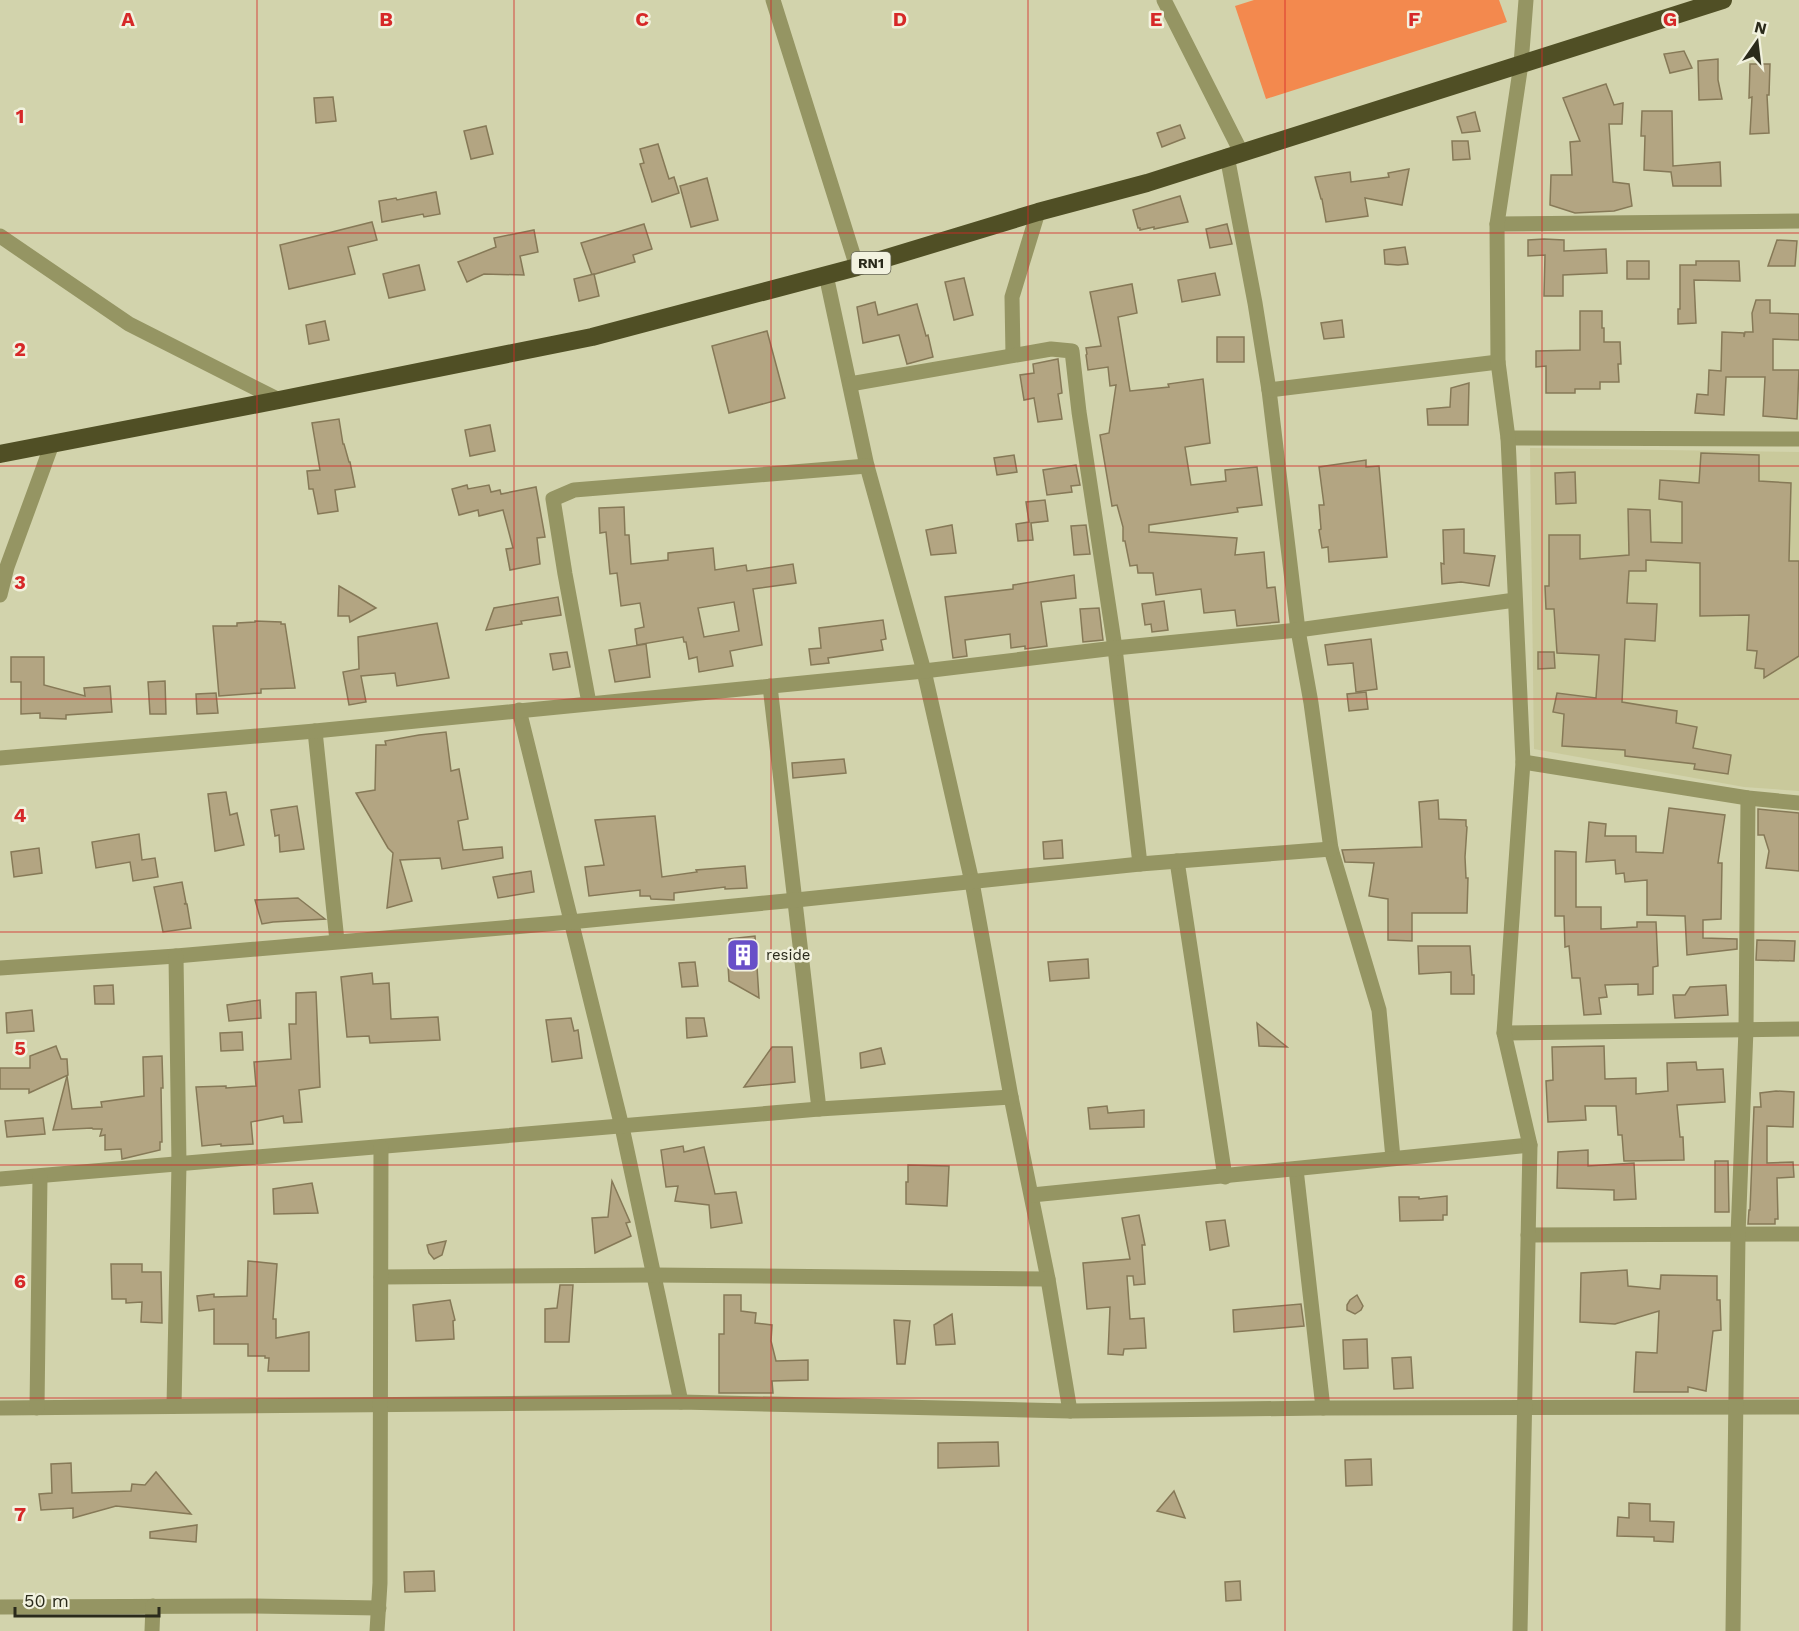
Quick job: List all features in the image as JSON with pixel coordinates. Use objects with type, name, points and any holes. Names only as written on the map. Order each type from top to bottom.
[{"type":"highway","name":"RN1","points":[[0,454],[592,336],[857,267],[1038,212],[1147,183],[1723,0]]},
{"type":"street","points":[[773,0],[857,267]]},
{"type":"street","points":[[1164,0],[1234,154],[1269,390],[1298,630],[1311,703],[1331,849],[1379,1010],[1393,1158]]},
{"type":"street","points":[[1520,1631],[1530,1145],[1504,1033],[1523,762],[1508,438],[1498,362],[1497,224],[1521,64],[1526,0]]},
{"type":"street","points":[[1013,355],[1012,297],[1038,212]]},
{"type":"street","points":[[1497,224],[1799,220]]},
{"type":"street","points":[[0,236],[129,324],[279,400]]},
{"type":"street","points":[[826,275],[867,466],[924,671],[972,882],[1011,1097],[1048,1279],[1070,1411]]},
{"type":"street","points":[[850,384],[1050,349],[1072,351],[1079,412],[1115,648],[1140,864]]},
{"type":"street","points":[[1269,390],[1498,362]]},
{"type":"street","points":[[1508,438],[1799,439]]},
{"type":"street","points":[[0,595],[7,567],[52,444]]},
{"type":"street","points":[[589,703],[553,499],[574,490],[867,466]]},
{"type":"street","points":[[0,758],[315,731],[924,671],[1115,648],[1298,630],[1515,600]]},
{"type":"street","points":[[770,686],[819,1110]]},
{"type":"street","points":[[519,711],[622,1126],[681,1402]]},
{"type":"street","points":[[315,731],[337,941]]},
{"type":"street","points":[[1523,762],[1748,798],[1799,803]]},
{"type":"street","points":[[1733,1631],[1738,1235],[1746,1029],[1748,798]]},
{"type":"street","points":[[0,968],[176,956],[570,922],[1140,864],[1331,849]]},
{"type":"street","points":[[1177,861],[1225,1177]]},
{"type":"street","points":[[174,1406],[179,1164],[176,956]]},
{"type":"street","points":[[1504,1033],[1799,1029]]},
{"type":"street","points":[[0,1179],[819,1110],[1011,1097]]},
{"type":"street","points":[[1032,1196],[1530,1145]]},
{"type":"street","points":[[376,1631],[379,1608],[381,1147]]},
{"type":"street","points":[[1296,1169],[1323,1408]]},
{"type":"street","points":[[37,1408],[40,1176]]},
{"type":"street","points":[[1528,1235],[1799,1234]]},
{"type":"street","points":[[381,1277],[654,1275],[1048,1279]]},
{"type":"street","points":[[0,1408],[681,1402],[1070,1411],[1799,1407]]},
{"type":"street","points":[[152,1631],[153,1606]]},
{"type":"street","points":[[0,1607],[379,1608]]},
{"type":"shaded area","points":[[1254,0],[1499,0],[1507,22],[1266,99],[1235,6]]},
{"type":"shaded area","points":[[1530,448],[1799,452],[1799,791],[1744,787],[1534,749]]},
{"type":"building","points":[[1684,51],[1692,68],[1670,73],[1664,54]]},
{"type":"building","points":[[1718,59],[1718,80],[1722,99],[1699,100],[1698,61]]},
{"type":"building","points":[[1750,64],[1770,64],[1769,95],[1767,95],[1769,133],[1750,134],[1752,97],[1749,98]]},
{"type":"building","points":[[1606,84],[1614,105],[1623,103],[1622,124],[1609,124],[1613,182],[1629,184],[1632,206],[1614,211],[1575,213],[1550,205],[1551,175],[1572,175],[1570,142],[1580,141],[1563,98]]},
{"type":"building","points":[[333,97],[336,121],[316,123],[314,98]]},
{"type":"building","points":[[1642,111],[1672,111],[1673,166],[1720,162],[1721,186],[1673,186],[1671,172],[1644,170],[1645,136],[1641,136]]},
{"type":"building","points":[[1475,112],[1480,131],[1462,133],[1457,117]]},
{"type":"building","points":[[1180,125],[1185,138],[1162,147],[1157,133]]},
{"type":"building","points":[[486,126],[493,154],[471,159],[464,131]]},
{"type":"building","points":[[1452,141],[1468,141],[1470,159],[1453,160]]},
{"type":"building","points":[[658,144],[669,179],[674,177],[679,193],[652,202],[640,164],[644,163],[640,149]]},
{"type":"building","points":[[1409,169],[1402,205],[1365,198],[1368,216],[1326,222],[1315,177],[1350,172],[1351,182],[1389,177],[1388,173]]},
{"type":"building","points":[[707,178],[718,220],[691,227],[680,186]]},
{"type":"building","points":[[436,192],[440,214],[424,217],[423,214],[382,222],[379,201],[396,198],[397,200]]},
{"type":"building","points":[[1180,196],[1188,222],[1154,229],[1154,227],[1140,230],[1138,228],[1133,210]]},
{"type":"building","points":[[372,222],[377,240],[348,247],[355,274],[289,289],[280,245]]},
{"type":"building","points":[[644,224],[652,249],[633,255],[635,262],[592,275],[581,243]]},
{"type":"building","points":[[1227,224],[1232,244],[1210,248],[1206,229]]},
{"type":"building","points":[[534,230],[538,252],[520,256],[524,275],[484,274],[467,282],[458,262],[496,247],[494,238]]},
{"type":"building","points":[[1528,240],[1564,240],[1564,251],[1606,249],[1607,273],[1563,275],[1563,296],[1544,296],[1545,255],[1528,256]]},
{"type":"building","points":[[1777,240],[1797,241],[1795,266],[1768,266]]},
{"type":"building","points":[[1405,247],[1408,264],[1385,264],[1384,250]]},
{"type":"building","points":[[1627,261],[1649,261],[1649,279],[1627,279]]},
{"type":"building","points":[[1696,261],[1739,261],[1740,281],[1694,280],[1696,323],[1678,324],[1680,265],[1696,265]]},
{"type":"building","points":[[419,265],[425,290],[389,298],[383,274]]},
{"type":"building","points":[[1215,273],[1220,295],[1182,302],[1178,280]]},
{"type":"building","points":[[594,274],[599,296],[579,301],[574,279]]},
{"type":"building","points":[[964,278],[973,315],[954,320],[945,282]]},
{"type":"building","points":[[1132,284],[1137,313],[1118,317],[1130,391],[1169,387],[1168,384],[1203,379],[1210,443],[1185,447],[1191,485],[1226,481],[1225,470],[1257,467],[1262,505],[1237,508],[1238,512],[1149,525],[1149,532],[1237,538],[1235,555],[1264,552],[1267,588],[1275,587],[1279,622],[1237,626],[1235,610],[1204,613],[1201,589],[1156,595],[1153,573],[1138,573],[1137,565],[1130,566],[1117,505],[1112,506],[1100,435],[1109,433],[1116,385],[1110,386],[1108,367],[1088,370],[1086,348],[1101,346],[1090,292]]},
{"type":"building","points":[[1756,300],[1770,300],[1770,313],[1799,314],[1799,340],[1773,339],[1773,370],[1799,370],[1797,419],[1763,416],[1765,377],[1726,377],[1724,415],[1695,413],[1697,394],[1708,395],[1709,370],[1721,371],[1722,332],[1744,333],[1744,337],[1745,332],[1753,332],[1752,313]]},
{"type":"building","points":[[875,302],[878,315],[917,304],[933,357],[907,364],[899,335],[863,343],[857,307]]},
{"type":"building","points":[[1580,311],[1602,311],[1604,342],[1620,342],[1619,382],[1600,382],[1600,389],[1575,389],[1575,393],[1546,393],[1546,366],[1536,367],[1536,351],[1580,350]]},
{"type":"building","points":[[1342,320],[1344,337],[1324,339],[1321,323]]},
{"type":"building","points":[[325,321],[329,340],[309,344],[306,325]]},
{"type":"building","points":[[767,331],[785,398],[729,413],[712,346]]},
{"type":"building","points":[[1217,337],[1244,337],[1244,362],[1217,362]]},
{"type":"building","points":[[1058,359],[1062,393],[1058,394],[1062,419],[1038,422],[1034,398],[1024,400],[1020,375],[1034,373],[1033,364]]},
{"type":"building","points":[[1469,383],[1468,425],[1428,425],[1427,409],[1450,407],[1451,388]]},
{"type":"building","points":[[339,419],[343,444],[350,462],[355,487],[335,490],[338,511],[318,514],[313,489],[309,489],[307,471],[320,470],[312,423]]},
{"type":"building","points":[[490,425],[495,451],[470,456],[465,430]]},
{"type":"building","points":[[1701,453],[1759,455],[1759,481],[1791,483],[1789,561],[1799,561],[1799,656],[1764,678],[1764,669],[1755,668],[1757,651],[1747,650],[1749,615],[1700,616],[1700,563],[1646,560],[1646,571],[1629,571],[1627,603],[1657,604],[1655,641],[1625,639],[1622,702],[1677,711],[1676,723],[1697,727],[1693,748],[1731,755],[1728,774],[1694,769],[1695,764],[1625,756],[1625,750],[1562,746],[1564,714],[1553,712],[1557,693],[1596,698],[1599,655],[1557,653],[1554,609],[1546,609],[1545,586],[1549,586],[1549,535],[1580,535],[1580,559],[1629,555],[1628,509],[1650,510],[1651,542],[1682,543],[1682,502],[1659,499],[1660,480],[1699,483]]},
{"type":"building","points":[[1014,455],[1017,472],[997,475],[994,458]]},
{"type":"building","points":[[1366,460],[1366,467],[1379,466],[1387,557],[1329,562],[1328,547],[1322,548],[1319,530],[1321,529],[1319,505],[1324,505],[1319,467]]},
{"type":"building","points":[[1076,465],[1080,485],[1071,486],[1072,492],[1047,495],[1043,470]]},
{"type":"building","points":[[1575,472],[1576,503],[1556,504],[1555,473]]},
{"type":"building","points":[[467,485],[468,489],[489,485],[491,492],[500,490],[501,494],[536,487],[545,537],[537,538],[540,564],[510,570],[506,549],[513,548],[503,510],[479,516],[478,510],[459,515],[452,489]]},
{"type":"building","points":[[1045,500],[1048,521],[1031,523],[1033,540],[1018,541],[1016,524],[1029,522],[1026,502]]},
{"type":"building","points":[[624,507],[625,535],[629,535],[631,564],[668,560],[668,553],[713,548],[715,570],[746,565],[747,571],[793,564],[796,583],[753,589],[762,645],[730,651],[733,666],[699,672],[697,657],[689,659],[683,637],[637,645],[635,629],[644,627],[640,603],[621,606],[617,573],[610,574],[606,532],[600,533],[599,508]],"holes":[[[734,602],[739,631],[704,637],[698,608]]]},
{"type":"building","points":[[952,525],[956,553],[931,555],[926,530]]},
{"type":"building","points":[[1086,525],[1090,554],[1074,555],[1071,526]]},
{"type":"building","points":[[1464,529],[1464,553],[1495,556],[1489,586],[1461,582],[1442,584],[1443,530]]},
{"type":"building","points":[[1074,575],[1076,598],[1041,602],[1047,646],[1011,648],[1010,634],[965,640],[967,656],[953,658],[945,597],[1013,589],[1013,585]]},
{"type":"building","points":[[339,586],[376,608],[350,622],[349,616],[338,616]]},
{"type":"building","points":[[558,597],[561,615],[521,621],[522,624],[486,630],[494,608]]},
{"type":"building","points":[[1164,601],[1168,630],[1152,632],[1151,624],[1145,625],[1142,604]]},
{"type":"building","points":[[1099,608],[1103,640],[1083,642],[1080,609]]},
{"type":"building","points":[[883,620],[886,639],[881,640],[883,650],[828,658],[829,663],[811,665],[809,649],[821,648],[819,628]]},
{"type":"building","points":[[255,621],[285,624],[295,688],[261,689],[261,693],[219,696],[213,626],[237,626],[237,623]]},
{"type":"building","points":[[437,623],[449,678],[397,686],[395,673],[361,676],[366,702],[349,705],[343,672],[359,669],[358,637]]},
{"type":"building","points":[[1371,639],[1377,689],[1356,692],[1353,663],[1328,665],[1325,645]]},
{"type":"building","points":[[646,644],[650,677],[615,682],[609,650]]},
{"type":"building","points":[[567,652],[570,667],[553,670],[550,654]]},
{"type":"building","points":[[1538,652],[1554,652],[1555,668],[1538,669]]},
{"type":"building","points":[[11,657],[44,657],[44,685],[85,696],[84,688],[110,686],[112,712],[66,715],[66,719],[40,718],[40,713],[21,714],[21,682],[11,682]]},
{"type":"building","points":[[165,681],[166,714],[150,714],[148,682]]},
{"type":"building","points":[[1366,692],[1368,709],[1349,711],[1347,694]]},
{"type":"building","points":[[216,693],[218,713],[197,714],[196,694]]},
{"type":"building","points":[[446,732],[451,771],[459,769],[468,819],[458,821],[463,850],[502,847],[503,858],[442,869],[440,858],[400,860],[412,901],[387,908],[393,853],[356,793],[375,790],[376,745],[386,745],[385,741]]},
{"type":"building","points":[[844,759],[846,773],[793,778],[792,763]]},
{"type":"building","points":[[226,792],[230,815],[237,813],[244,845],[215,851],[208,794]]},
{"type":"building","points":[[1438,800],[1439,819],[1466,820],[1467,913],[1412,913],[1412,941],[1388,940],[1388,899],[1369,896],[1374,863],[1345,862],[1342,850],[1422,847],[1419,802]]},
{"type":"building","points":[[297,806],[304,849],[280,852],[279,835],[275,836],[271,810]]},
{"type":"building","points":[[1669,808],[1725,815],[1718,863],[1722,863],[1721,919],[1703,920],[1703,938],[1737,939],[1737,949],[1687,955],[1685,916],[1647,915],[1647,880],[1625,882],[1624,873],[1616,874],[1615,860],[1586,862],[1589,822],[1606,824],[1605,836],[1636,836],[1636,852],[1663,853]]},
{"type":"building","points":[[1758,809],[1799,813],[1799,871],[1766,868],[1769,851],[1764,835],[1758,835]]},
{"type":"building","points":[[655,816],[662,877],[697,872],[696,870],[745,866],[747,888],[725,889],[725,887],[674,893],[674,900],[640,896],[640,890],[589,896],[585,867],[604,865],[595,820]]},
{"type":"building","points":[[139,834],[142,860],[155,858],[158,877],[133,881],[130,862],[96,868],[92,842]]},
{"type":"building","points":[[1062,840],[1063,858],[1044,859],[1043,842]]},
{"type":"building","points":[[39,848],[42,873],[14,877],[11,852]]},
{"type":"building","points":[[1555,851],[1576,852],[1576,907],[1601,907],[1601,929],[1637,927],[1637,922],[1656,922],[1658,966],[1653,967],[1653,994],[1638,995],[1638,984],[1605,985],[1607,997],[1599,998],[1601,1014],[1584,1015],[1580,978],[1572,978],[1569,946],[1565,947],[1564,916],[1555,916]]},
{"type":"building","points":[[531,871],[534,892],[498,898],[493,877]]},
{"type":"building","points":[[182,882],[186,903],[184,904],[187,904],[191,928],[163,932],[154,887]]},
{"type":"building","points":[[298,898],[325,919],[262,924],[255,900]]},
{"type":"building","name":"reside","points":[[755,936],[759,998],[729,981],[729,939]]},
{"type":"building","points":[[1757,940],[1795,941],[1794,961],[1756,960]]},
{"type":"building","points":[[1418,946],[1470,946],[1474,994],[1451,994],[1451,972],[1419,974]]},
{"type":"building","points":[[1088,959],[1089,978],[1050,981],[1048,962]]},
{"type":"building","points":[[695,962],[698,986],[682,987],[679,963]]},
{"type":"building","points":[[372,973],[373,984],[389,983],[391,1019],[438,1017],[440,1040],[370,1043],[369,1036],[347,1037],[341,977]]},
{"type":"building","points":[[113,985],[114,1004],[95,1004],[94,986]]},
{"type":"building","points":[[1726,985],[1728,1015],[1675,1018],[1673,995],[1685,995],[1690,987]]},
{"type":"building","points":[[316,992],[320,1087],[299,1090],[302,1122],[284,1123],[283,1116],[251,1122],[253,1144],[202,1146],[196,1087],[256,1086],[254,1062],[291,1059],[289,1024],[296,1024],[296,993]]},
{"type":"building","points":[[260,1000],[261,1018],[229,1021],[227,1005]]},
{"type":"building","points":[[32,1010],[34,1031],[7,1033],[6,1013]]},
{"type":"building","points":[[571,1018],[574,1031],[578,1030],[582,1058],[552,1062],[546,1020]]},
{"type":"building","points":[[686,1018],[704,1018],[707,1036],[687,1038]]},
{"type":"building","points":[[1257,1023],[1287,1047],[1259,1046]]},
{"type":"building","points":[[242,1032],[243,1050],[221,1051],[220,1033]]},
{"type":"building","points":[[56,1046],[61,1059],[67,1059],[68,1075],[29,1093],[29,1089],[0,1089],[0,1068],[30,1068],[30,1056]]},
{"type":"building","points":[[1604,1046],[1605,1079],[1636,1078],[1636,1094],[1668,1091],[1667,1063],[1696,1062],[1697,1070],[1723,1069],[1725,1102],[1677,1105],[1680,1137],[1683,1137],[1684,1160],[1624,1161],[1622,1135],[1618,1135],[1616,1106],[1585,1106],[1586,1120],[1548,1122],[1546,1081],[1553,1080],[1552,1047]]},
{"type":"building","points":[[772,1047],[792,1047],[795,1082],[744,1087]]},
{"type":"building","points":[[881,1048],[885,1064],[861,1068],[860,1053]]},
{"type":"building","points":[[162,1056],[162,1142],[160,1142],[160,1150],[122,1159],[121,1149],[105,1150],[105,1135],[100,1136],[102,1129],[53,1130],[67,1076],[72,1109],[102,1107],[101,1102],[144,1096],[143,1057]]},
{"type":"building","points":[[1794,1092],[1793,1127],[1767,1126],[1767,1163],[1793,1162],[1794,1177],[1777,1178],[1778,1219],[1775,1219],[1775,1224],[1748,1224],[1754,1107],[1761,1107],[1760,1093]]},
{"type":"building","points":[[1107,1106],[1108,1113],[1144,1110],[1144,1127],[1090,1129],[1088,1108]]},
{"type":"building","points":[[43,1118],[45,1134],[7,1137],[5,1121]]},
{"type":"building","points":[[683,1146],[684,1152],[704,1147],[715,1194],[736,1192],[742,1223],[711,1228],[709,1205],[675,1201],[678,1186],[666,1187],[661,1150]]},
{"type":"building","points":[[1588,1150],[1588,1166],[1634,1163],[1636,1199],[1614,1200],[1614,1190],[1557,1188],[1558,1152]]},
{"type":"building","points":[[1715,1161],[1728,1161],[1729,1212],[1715,1212]]},
{"type":"building","points":[[908,1165],[949,1166],[947,1206],[906,1204]]},
{"type":"building","points":[[612,1181],[630,1222],[626,1223],[631,1236],[595,1253],[592,1218],[608,1217]]},
{"type":"building","points":[[312,1183],[318,1213],[274,1214],[273,1189]]},
{"type":"building","points":[[1447,1196],[1447,1215],[1443,1215],[1443,1220],[1400,1221],[1399,1197],[1419,1197],[1419,1199]]},
{"type":"building","points":[[1139,1215],[1145,1245],[1142,1245],[1145,1284],[1134,1285],[1133,1276],[1127,1276],[1130,1319],[1144,1318],[1146,1348],[1124,1349],[1123,1355],[1108,1354],[1110,1307],[1087,1309],[1083,1263],[1130,1259],[1122,1218]]},
{"type":"building","points":[[1225,1220],[1229,1246],[1210,1250],[1206,1222]]},
{"type":"building","points":[[446,1241],[442,1255],[434,1259],[427,1245]]},
{"type":"building","points":[[248,1261],[277,1264],[273,1319],[276,1319],[276,1338],[309,1332],[309,1371],[268,1371],[269,1358],[248,1356],[248,1344],[214,1344],[214,1309],[199,1311],[197,1296],[214,1294],[214,1297],[247,1296]]},
{"type":"building","points":[[111,1264],[142,1264],[142,1272],[161,1272],[162,1323],[141,1322],[142,1302],[126,1303],[126,1299],[112,1299]]},
{"type":"building","points":[[1627,1270],[1628,1286],[1660,1289],[1661,1275],[1717,1276],[1721,1330],[1713,1331],[1706,1391],[1688,1387],[1688,1392],[1634,1392],[1636,1352],[1657,1353],[1659,1311],[1615,1324],[1580,1322],[1581,1273]]},
{"type":"building","points":[[560,1285],[573,1285],[569,1342],[545,1342],[545,1309],[557,1308]]},
{"type":"building","points":[[724,1295],[741,1295],[741,1311],[756,1313],[755,1323],[772,1325],[771,1341],[776,1361],[808,1360],[808,1380],[772,1381],[773,1393],[719,1393],[719,1334],[724,1334]]},
{"type":"building","points":[[1357,1295],[1363,1306],[1355,1314],[1347,1310],[1347,1305]]},
{"type":"building","points":[[450,1300],[455,1320],[453,1321],[454,1339],[416,1341],[413,1305]]},
{"type":"building","points":[[1301,1304],[1304,1326],[1234,1332],[1233,1310]]},
{"type":"building","points":[[952,1314],[955,1344],[936,1345],[934,1325]]},
{"type":"building","points":[[894,1320],[910,1321],[905,1364],[897,1364]]},
{"type":"building","points":[[1367,1339],[1368,1368],[1344,1369],[1343,1340]]},
{"type":"building","points":[[1411,1357],[1413,1388],[1394,1389],[1392,1358]]},
{"type":"building","points":[[998,1442],[999,1466],[938,1468],[938,1443]]},
{"type":"building","points":[[1371,1459],[1372,1485],[1346,1486],[1345,1460]]},
{"type":"building","points":[[71,1463],[72,1493],[131,1491],[132,1484],[145,1485],[156,1472],[191,1514],[116,1506],[73,1518],[73,1508],[41,1510],[39,1494],[52,1493],[51,1464]]},
{"type":"building","points":[[1174,1491],[1185,1518],[1157,1511]]},
{"type":"building","points":[[1629,1503],[1650,1504],[1650,1521],[1674,1522],[1673,1542],[1654,1541],[1654,1537],[1617,1536],[1618,1517],[1629,1518]]},
{"type":"building","points":[[197,1525],[196,1542],[150,1538],[150,1532]]},
{"type":"building","points":[[434,1571],[435,1591],[405,1592],[404,1572]]},
{"type":"building","points":[[1240,1581],[1241,1600],[1226,1601],[1225,1582]]},
{"type":"place","name":"reside","points":[[743,955]]}]
